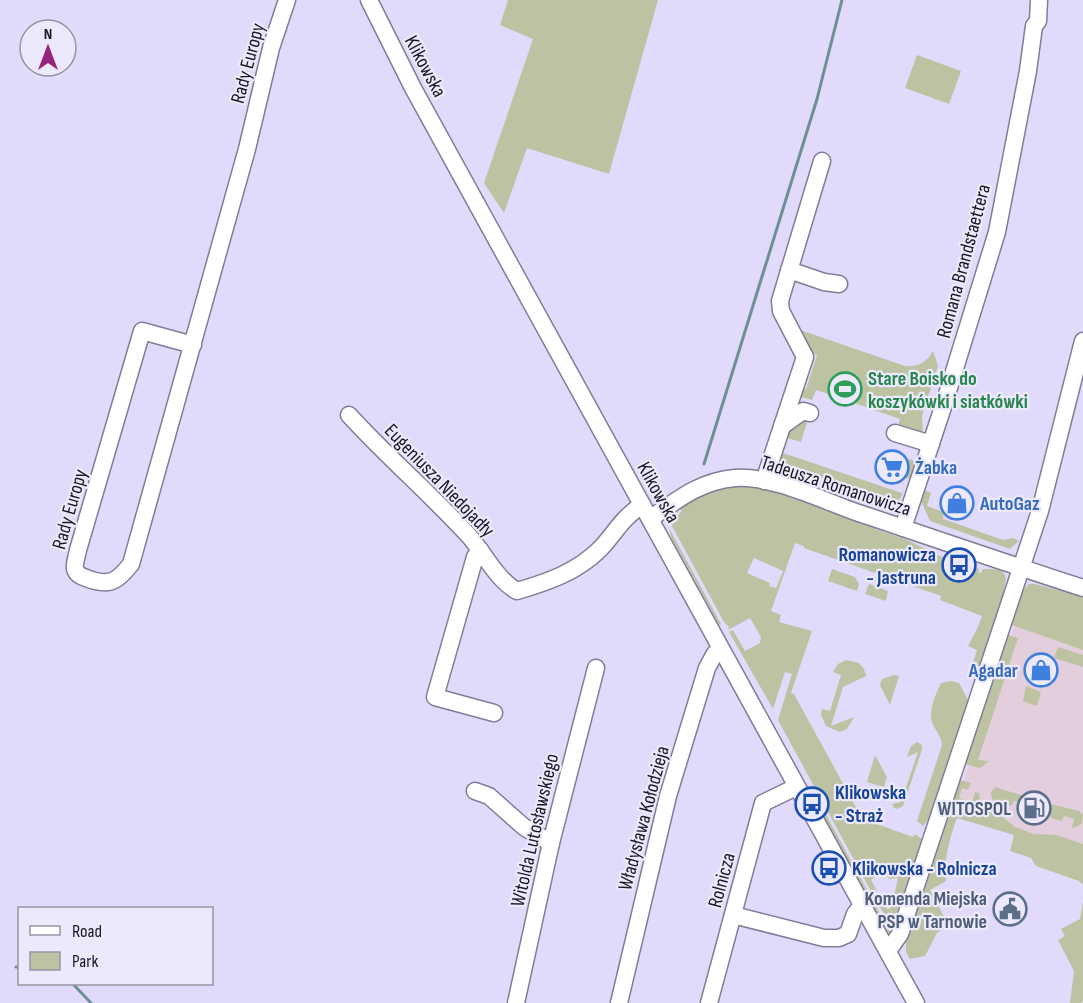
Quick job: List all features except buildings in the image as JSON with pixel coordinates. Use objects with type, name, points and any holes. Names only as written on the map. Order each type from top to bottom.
[{"type":"street","name":"Rady Europy","points":[[193,345],[142,331],[78,550],[75,568],[78,574],[95,582],[109,583],[121,577],[131,564],[193,345],[219,246],[247,149],[271,48],[287,0]]},
{"type":"street","name":"Klikowska","points":[[369,0],[413,88],[916,1003]]},
{"type":"street","name":"Romana Brandstaettera","points":[[903,528],[996,232],[1028,71],[1034,26],[1038,21],[1039,0]]},
{"type":"street","points":[[764,481],[805,357],[781,311],[780,301],[822,160]]},
{"type":"street","points":[[789,270],[824,282],[839,284]]},
{"type":"street","points":[[888,951],[900,934],[1040,511],[1083,341]]},
{"type":"street","points":[[782,426],[802,411],[811,409],[796,401],[789,403]]},
{"type":"street","name":"Eugeniusza Niedojadły","points":[[349,415],[376,445],[470,537],[501,578],[517,591],[566,575],[591,558],[627,515],[646,512]]},
{"type":"street","points":[[893,436],[930,448]]},
{"type":"street","name":"Tadeusza Romanowicza","points":[[646,512],[704,484],[740,478],[764,481],[1083,588]]},
{"type":"street","points":[[480,550],[475,556],[435,697],[494,713]]},
{"type":"street","name":"Władysława Kołodzieja","points":[[619,1003],[668,796],[707,668],[720,648]]},
{"type":"street","name":"Witolda Lutosławskiego","points":[[516,1003],[551,843],[596,668]]},
{"type":"street","name":"Rolnicza","points":[[709,1003],[763,803],[796,787]]},
{"type":"street","points":[[475,791],[489,796],[524,826],[551,843]]},
{"type":"street","points":[[733,915],[824,938],[839,939],[848,934],[855,914],[862,905]]},
{"type":"shaded area","points":[[1016,621],[1083,643],[1083,853],[954,810]]},
{"type":"green space","points":[[508,0],[658,0],[609,174],[527,148],[504,213],[484,183],[533,39],[500,25]]},
{"type":"green space","points":[[917,55],[961,71],[949,104],[905,88]]},
{"type":"green space","points":[[800,330],[905,366],[921,363],[933,351],[938,366],[922,415],[923,437],[897,429],[900,419],[823,392],[816,390],[812,400],[798,396],[798,387],[806,389],[817,355],[805,350]]},
{"type":"green space","points":[[809,416],[801,442],[784,437],[787,427]]},
{"type":"green space","points":[[781,447],[784,447],[783,453],[902,493],[904,489],[903,492],[897,503],[889,508],[822,478],[778,470],[777,458]]},
{"type":"green space","points":[[905,458],[916,461],[910,479],[896,474],[899,473]]},
{"type":"green space","points":[[737,484],[768,488],[876,526],[875,529],[905,539],[956,562],[955,565],[962,567],[963,564],[979,569],[978,572],[981,573],[983,569],[995,569],[1005,575],[1004,591],[986,648],[979,666],[971,669],[977,650],[968,646],[982,616],[940,600],[941,596],[795,543],[771,611],[781,615],[779,622],[812,631],[791,693],[794,694],[858,811],[857,817],[913,837],[915,834],[922,839],[892,927],[874,897],[879,895],[887,909],[891,908],[898,878],[889,879],[883,871],[871,880],[877,891],[872,893],[778,720],[792,674],[785,672],[773,709],[729,632],[733,630],[745,651],[760,643],[761,637],[750,618],[728,630],[729,627],[724,622],[672,526],[674,519],[682,511],[678,507],[694,495]],"holes":[[[754,558],[783,571],[776,588],[747,573]]]},
{"type":"green space","points":[[925,490],[931,493],[927,506],[944,512],[943,519],[1003,540],[1013,538],[1019,541],[1010,549],[930,521],[921,501]]},
{"type":"green space","points":[[669,528],[721,624],[719,625],[671,537]]},
{"type":"green space","points":[[832,569],[855,577],[859,584],[857,591],[828,581]]},
{"type":"green space","points":[[869,584],[888,591],[886,601],[865,594]]},
{"type":"green space","points":[[1029,584],[1083,597],[1083,650],[1012,625],[1023,590]]},
{"type":"green space","points":[[1008,635],[1018,638],[978,760],[989,761],[980,768],[965,764]]},
{"type":"green space","points":[[1058,647],[1083,655],[1083,667],[1054,658]]},
{"type":"green space","points":[[846,660],[859,663],[866,676],[843,687],[831,726],[854,717],[847,729],[840,732],[826,726],[821,715],[822,709],[830,711],[841,675],[833,672],[838,664]]},
{"type":"green space","points":[[894,675],[899,676],[890,705],[880,685],[882,679]]},
{"type":"green space","points":[[951,681],[959,683],[968,700],[928,820],[923,826],[917,821],[942,745],[932,722],[932,707],[941,683]]},
{"type":"green space","points":[[1026,686],[1041,692],[1037,706],[1023,701]]},
{"type":"green space","points":[[917,742],[922,745],[922,750],[903,806],[897,809],[892,804],[901,802],[918,752],[907,757],[911,746]]},
{"type":"green space","points":[[875,755],[887,777],[884,787],[867,782]]},
{"type":"green space","points":[[960,780],[971,783],[968,790],[962,788],[959,798],[972,802],[975,792],[979,793],[981,808],[1004,818],[1015,827],[1034,834],[1056,835],[1083,844],[1083,885],[1079,881],[1036,866],[1031,858],[1010,851],[1014,835],[957,818],[946,857],[946,881],[930,890],[949,926],[937,933],[925,956],[910,959],[906,952],[906,943]]},
{"type":"green space","points":[[995,787],[1027,797],[1023,811],[1019,809],[1021,803],[1014,801],[1011,806],[992,799],[991,792]]},
{"type":"green space","points":[[1046,803],[1079,811],[1083,815],[1082,824],[1073,828],[1074,819],[1064,816],[1062,821],[1051,818],[1045,813],[1041,816]]},
{"type":"green space","points":[[824,811],[889,933],[885,932],[834,838],[822,812]]},
{"type":"green space","points":[[1083,902],[1083,1000],[1082,1003],[1070,1003],[1074,971],[1058,940],[1065,936],[1061,929],[1080,919]]},
{"type":"waterway","points":[[704,464],[817,99],[842,0]]},
{"type":"waterway","points":[[74,985],[91,1003]]},
{"type":"place","name":"Stare Boisko do koszykówki i siatkówki","points":[[845,389]]},
{"type":"place","name":"Żabka","points":[[892,467]]},
{"type":"place","name":"AutoGaz","points":[[957,503]]},
{"type":"place","name":"Romanowicza - Jastruna","points":[[959,565]]},
{"type":"place","name":"Agadar","points":[[1041,670]]},
{"type":"place","name":"Klikowska - Straż","points":[[812,804]]},
{"type":"place","name":"WITOSPOL","points":[[1034,808]]},
{"type":"place","name":"Klikowska - Rolnicza","points":[[829,868]]},
{"type":"place","name":"Komenda Miejska PSP w Tarnowie","points":[[1010,909]]}]
